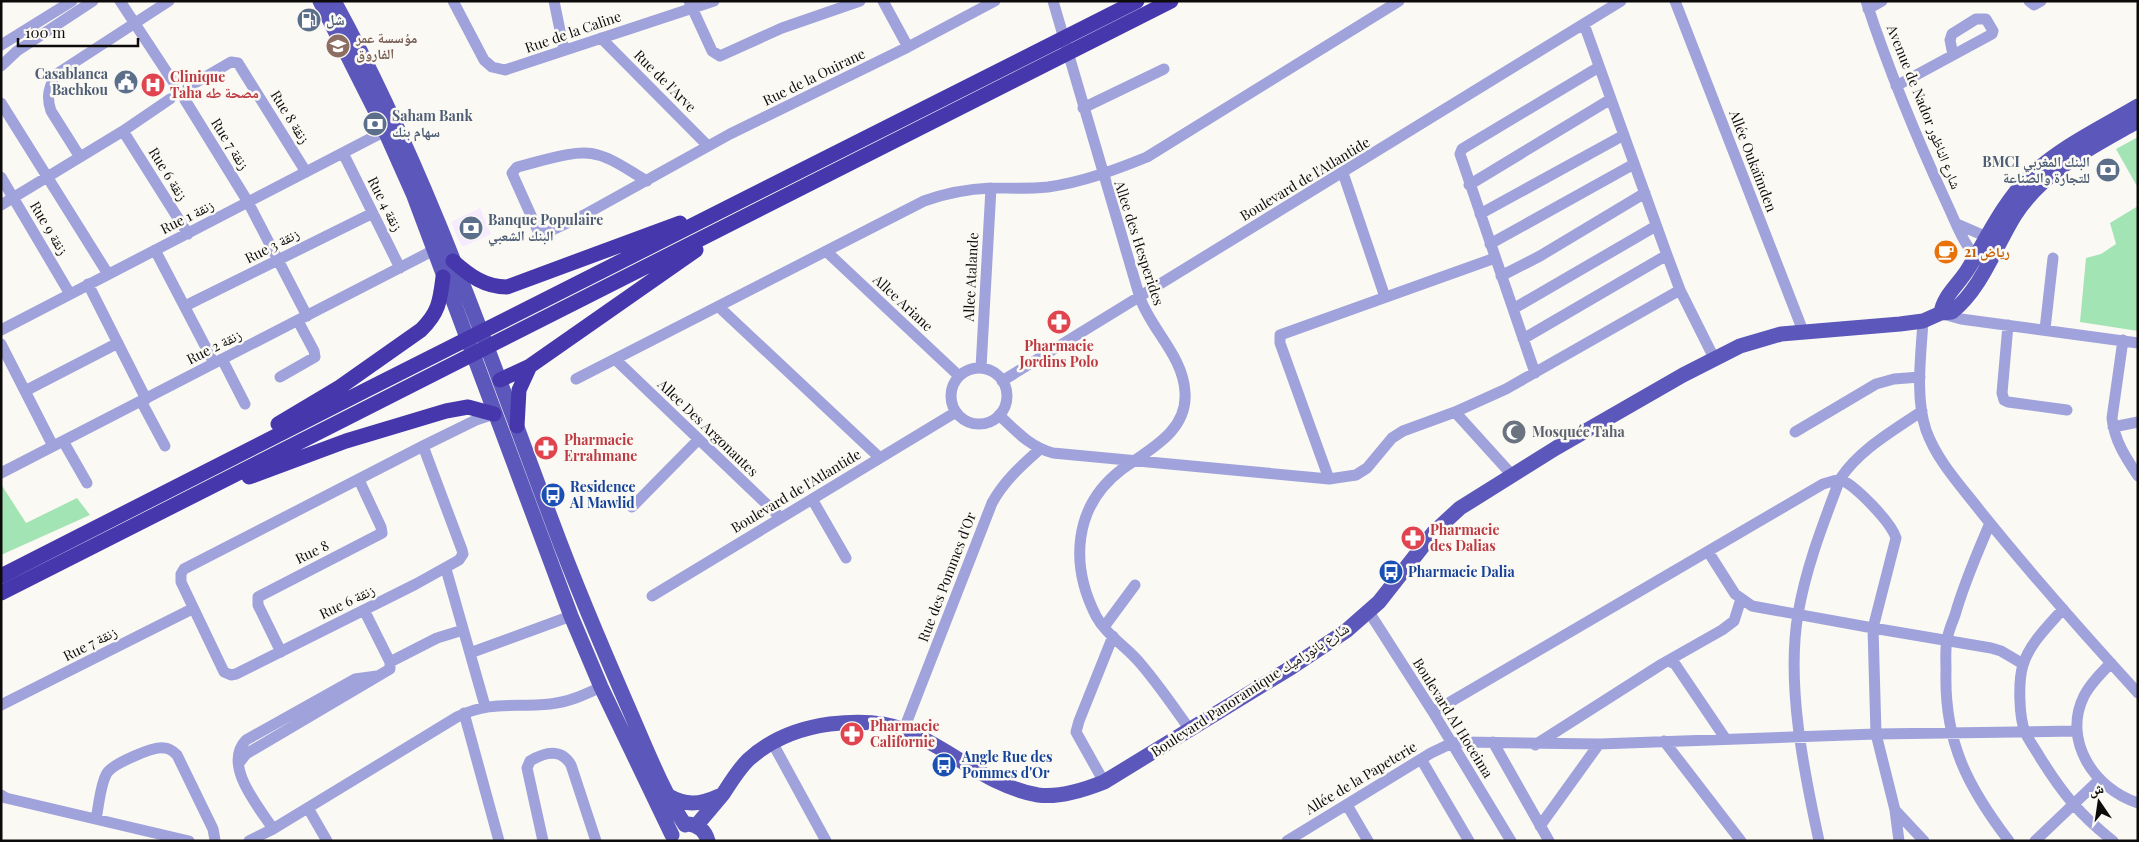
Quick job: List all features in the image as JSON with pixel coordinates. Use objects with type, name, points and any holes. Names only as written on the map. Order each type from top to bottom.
[{"type":"highway","points":[[1,576],[1137,1]]},
{"type":"highway","points":[[1,593],[1171,1]]},
{"type":"highway","points":[[453,262],[478,280],[489,285],[507,287],[751,197]]},
{"type":"highway","points":[[497,374],[530,366],[734,223]]},
{"type":"highway","points":[[200,475],[232,450],[316,402],[421,330],[432,319],[438,308],[443,277]]},
{"type":"highway","points":[[517,426],[519,390],[530,366]]},
{"type":"highway","points":[[170,507],[346,441],[446,411],[468,407],[494,414]]},
{"type":"main road","points":[[320,1],[385,131],[414,196],[571,616],[601,687],[671,838]]},
{"type":"main road","points":[[334,1],[353,36],[391,118],[453,262],[601,647],[667,795],[698,831]]},
{"type":"main road","name":"Boulevard Panoramique شارع بانوراميك","points":[[698,831],[714,819],[722,794],[748,760],[772,742],[803,729],[853,722],[904,729],[934,744],[1006,787],[1039,795],[1064,794],[1104,782],[1329,642],[1369,612],[1391,588],[1434,532],[1460,508],[1512,475],[1714,358],[1740,346],[1781,334],[1900,324],[1952,312],[1958,307],[1993,239],[2011,198],[2029,178],[2048,161],[2138,106]]},
{"type":"main road","name":"Boulevard Panoramique شارع بانوراميك","points":[[1993,239],[2043,181],[2067,162],[2138,120]]},
{"type":"main road","points":[[667,795],[679,802],[695,804],[722,794]]},
{"type":"main road","points":[[671,838],[676,829],[698,831]]},
{"type":"street","points":[[1,46],[72,1]]},
{"type":"street","points":[[1,66],[17,50],[93,1]]},
{"type":"street","points":[[120,1],[174,83]]},
{"type":"street","points":[[80,157],[51,111],[48,102],[50,86],[55,75],[169,1]]},
{"type":"street","name":"Rue de la Caline","points":[[453,1],[477,50],[492,67],[505,70],[691,5],[714,1]]},
{"type":"street","points":[[554,1],[564,50]]},
{"type":"street","points":[[691,5],[712,51],[717,56],[722,56],[782,28],[860,1]]},
{"type":"street","points":[[883,1],[908,47]]},
{"type":"street","name":"Rue de la Ouirane","points":[[647,181],[599,155],[590,153],[576,154],[517,168],[512,174],[538,231],[543,233],[584,215],[647,181],[708,146],[908,47],[995,1]]},
{"type":"street","name":"Allee des Hesperides","points":[[1053,1],[1102,174],[1140,298],[1146,314],[1170,349],[1181,373],[1186,393],[1182,413],[1175,427],[1164,440],[1106,484],[1092,503],[1084,523],[1079,550],[1080,575],[1088,598],[1104,627],[1140,663],[1190,730]]},
{"type":"street","points":[[576,379],[924,202],[960,191],[991,188],[1048,187],[1102,174],[1162,149],[1399,1]]},
{"type":"street","name":"Boulevard de l'Atlantide","points":[[1002,381],[1621,1]]},
{"type":"street","name":"Allée Oukaïmden","points":[[1674,1],[1803,331]]},
{"type":"street","points":[[1867,5],[1882,1]]},
{"type":"street","points":[[2029,1],[2034,4],[2041,1]]},
{"type":"street","name":"Avenue de Nador شارع الناظور","points":[[1867,5],[1896,86],[1926,158],[1957,224],[1981,261]]},
{"type":"street","points":[[1584,24],[1680,290],[1714,358]]},
{"type":"street","name":"Rue de l'Arve","points":[[601,38],[708,146]]},
{"type":"street","points":[[1896,86],[1953,56]]},
{"type":"street","name":"Rue 8 زنقة","points":[[188,87],[228,63],[234,61],[238,63],[306,172]]},
{"type":"street","points":[[1535,373],[1460,156],[1462,149],[1599,67]]},
{"type":"street","points":[[1083,108],[1164,70]]},
{"type":"street","points":[[182,82],[188,87],[189,94],[185,100],[177,103],[170,99],[168,90],[174,83],[182,82]]},
{"type":"street","points":[[1,205],[123,131],[170,99]]},
{"type":"street","points":[[1470,185],[1611,99]]},
{"type":"street","name":"Rue 7 زنقة","points":[[185,100],[248,202],[279,259],[314,351],[315,357],[280,378]]},
{"type":"street","points":[[1,103],[108,274]]},
{"type":"street","name":"Rue 6 زنقة","points":[[123,131],[188,234]]},
{"type":"street","name":"Rue 1 زنقة","points":[[1,330],[385,131]]},
{"type":"street","points":[[1480,214],[1624,135]]},
{"type":"street","name":"Rue 4 زنقة","points":[[343,153],[400,268]]},
{"type":"street","points":[[1490,244],[1634,164]]},
{"type":"street","points":[[1343,173],[1385,297]]},
{"type":"street","name":"Rue 9 زنقة","points":[[1,178],[70,294]]},
{"type":"street","name":"Allee Atalande","points":[[981,368],[991,188]]},
{"type":"street","points":[[1501,276],[1540,256],[1645,193]]},
{"type":"street","name":"Rue 3 زنقة","points":[[186,306],[373,213]]},
{"type":"street","points":[[1957,224],[1993,239]]},
{"type":"street","points":[[1513,308],[1656,226]]},
{"type":"street","points":[[155,250],[218,361],[245,404]]},
{"type":"street","name":"Rue 2 زنقة","points":[[3,468],[58,443],[303,319],[434,250]]},
{"type":"street","name":"Allee Ariane","points":[[827,252],[959,376]]},
{"type":"street","points":[[1524,339],[1667,255]]},
{"type":"street","points":[[1329,479],[1280,343],[1280,335],[1495,258]]},
{"type":"street","points":[[2045,329],[2053,258]]},
{"type":"street","points":[[88,284],[118,343],[165,446]]},
{"type":"street","points":[[999,415],[1039,450],[1329,479],[1356,475],[1367,468],[1389,442],[1403,431],[1455,412],[1506,389],[1680,290]]},
{"type":"street","points":[[719,307],[880,458]]},
{"type":"street","points":[[1941,313],[1961,319],[2138,343]]},
{"type":"street","points":[[1923,320],[1920,378],[1922,411],[1925,429],[1933,448],[1946,468],[1990,523],[2138,693]]},
{"type":"street","points":[[2008,325],[2002,392],[2004,400],[2067,410]]},
{"type":"street","points":[[2122,340],[2112,418],[2113,427],[2118,442],[2138,476]]},
{"type":"street","points":[[25,391],[118,343]]},
{"type":"street","points":[[1,344],[25,391],[86,483]]},
{"type":"street","name":"Allee Des Argonautes","points":[[616,360],[781,518]]},
{"type":"street","points":[[981,368],[994,373],[1002,381],[1007,400],[999,415],[990,422],[977,424],[966,421],[956,412],[951,392],[959,376],[968,370],[981,368]]},
{"type":"street","points":[[1795,432],[1876,384],[1894,379],[1920,378]]},
{"type":"street","points":[[1819,841],[1800,738],[1795,655],[1798,615],[1809,566],[1840,479],[1847,469],[1870,446],[1922,411]]},
{"type":"street","name":"Boulevard de l'Atlantide","points":[[652,596],[956,412]]},
{"type":"street","points":[[1455,412],[1512,475]]},
{"type":"street","points":[[192,609],[181,582],[181,574],[184,569],[423,446],[476,420],[494,414]]},
{"type":"street","points":[[2113,427],[2138,422]]},
{"type":"street","points":[[632,508],[698,440]]},
{"type":"street","name":"Rue 6 زنقة","points":[[192,609],[222,669],[227,674],[236,674],[459,560],[463,554],[462,550],[423,446]]},
{"type":"street","name":"Rue des Pommes d'Or","points":[[904,729],[992,503],[1000,488],[1010,476],[1039,450]]},
{"type":"street","points":[[1434,712],[1489,678],[1708,553],[1824,484],[1840,479],[1857,489],[1890,526],[1896,538],[1873,628],[1876,734],[1895,810],[1899,841]]},
{"type":"street","name":"Rue 8","points":[[281,652],[258,605],[258,597],[382,533],[381,526],[359,480]]},
{"type":"street","points":[[812,499],[846,558]]},
{"type":"street","points":[[1990,523],[1966,580],[1947,640],[1946,687],[1951,734],[1967,778],[1990,817],[2009,841]]},
{"type":"street","points":[[1708,553],[1741,599],[1752,606],[1991,648],[2001,651],[2023,664]]},
{"type":"street","points":[[446,568],[485,706]]},
{"type":"street","points":[[1104,627],[1135,585]]},
{"type":"street","points":[[1535,745],[1662,664],[1722,630],[1734,621],[1741,599]]},
{"type":"street","name":"Rue 7 زنقة","points":[[1,705],[192,609]]},
{"type":"street","points":[[2063,609],[2034,644],[2023,664],[2020,701],[2025,732],[2073,806],[2113,841]]},
{"type":"street","points":[[273,829],[240,777],[239,763],[246,754],[390,669],[390,662],[364,610]]},
{"type":"street","name":"Boulevard Al Hoceima","points":[[1369,612],[1434,712],[1511,841]]},
{"type":"street","points":[[470,653],[571,616]]},
{"type":"street","points":[[390,662],[437,638],[464,630]]},
{"type":"street","points":[[1104,782],[1076,732],[1078,721],[1113,636]]},
{"type":"street","points":[[1669,661],[1675,664],[1725,738]]},
{"type":"street","points":[[2110,663],[2084,696],[2078,713],[2076,731],[2087,762],[2098,780],[2113,793],[2138,803]]},
{"type":"street","points":[[249,841],[273,829],[464,713],[485,706],[555,704],[576,699],[601,687]]},
{"type":"street","points":[[464,713],[499,841]]},
{"type":"street","points":[[1452,743],[1599,744],[1725,738],[2076,731]]},
{"type":"street","points":[[1664,741],[1741,841]]},
{"type":"street","points":[[772,742],[826,841]]},
{"type":"street","points":[[1493,742],[1550,841]]},
{"type":"street","name":"Allée de la Papeterie","points":[[1287,841],[1422,759],[1452,743]]},
{"type":"street","points":[[1540,826],[1599,744]]},
{"type":"street","points":[[96,819],[105,780],[110,770],[148,750],[163,748],[173,750],[177,755],[218,840]]},
{"type":"street","points":[[543,841],[527,768],[530,761],[550,753],[561,754],[571,765],[596,841]]},
{"type":"street","points":[[1422,759],[1469,841]]},
{"type":"street","points":[[2035,841],[2098,780]]},
{"type":"street","points":[[1,795],[6,798],[189,841]]},
{"type":"street","points":[[1347,805],[1368,841]]},
{"type":"street","points":[[308,808],[327,841]]},
{"type":"street","points":[[1895,810],[1924,841]]},
{"type":"shaded area","points":[[480,208],[491,234],[462,247],[451,222]]},
{"type":"green space","points":[[2138,137],[2138,188],[2116,149]]},
{"type":"green space","points":[[2138,206],[2138,331],[2080,322],[2086,258],[2101,254],[2116,244],[2110,223]]},
{"type":"green space","points":[[1,484],[26,523],[77,498],[90,515],[1,555]]},
{"type":"place","name":"شل","points":[[309,20]]},
{"type":"place","name":"مؤسسة عمر الفاروق","points":[[338,46]]},
{"type":"place","name":"Casablanca Bachkou","points":[[126,82]]},
{"type":"place","name":"Clinique Taha مصحة طه","points":[[153,85]]},
{"type":"place","name":"Saham Bank سهام بنك","points":[[375,124]]},
{"type":"place","name":"BMCI البنك المغربي للتجارة والصناعة","points":[[2108,170]]},
{"type":"place","name":"Banque Populaire البنك الشعبي","points":[[471,228]]},
{"type":"place","name":"رياض 21","points":[[1946,252]]},
{"type":"place","name":"Pharmacie Jordins Polo","points":[[1059,322]]},
{"type":"place","name":"Mosquée Taha","points":[[1514,432]]},
{"type":"place","name":"Pharmacie Errahmane","points":[[546,448]]},
{"type":"place","name":"Residence Al Mawlid","points":[[553,495]]},
{"type":"place","name":"Pharmacie des Dalias","points":[[1413,538]]},
{"type":"place","name":"Pharmacie Dalia","points":[[1391,572]]},
{"type":"place","name":"Pharmacie Californie","points":[[852,734]]},
{"type":"place","name":"Angle Rue des Pommes d'Or","points":[[944,765]]}]
